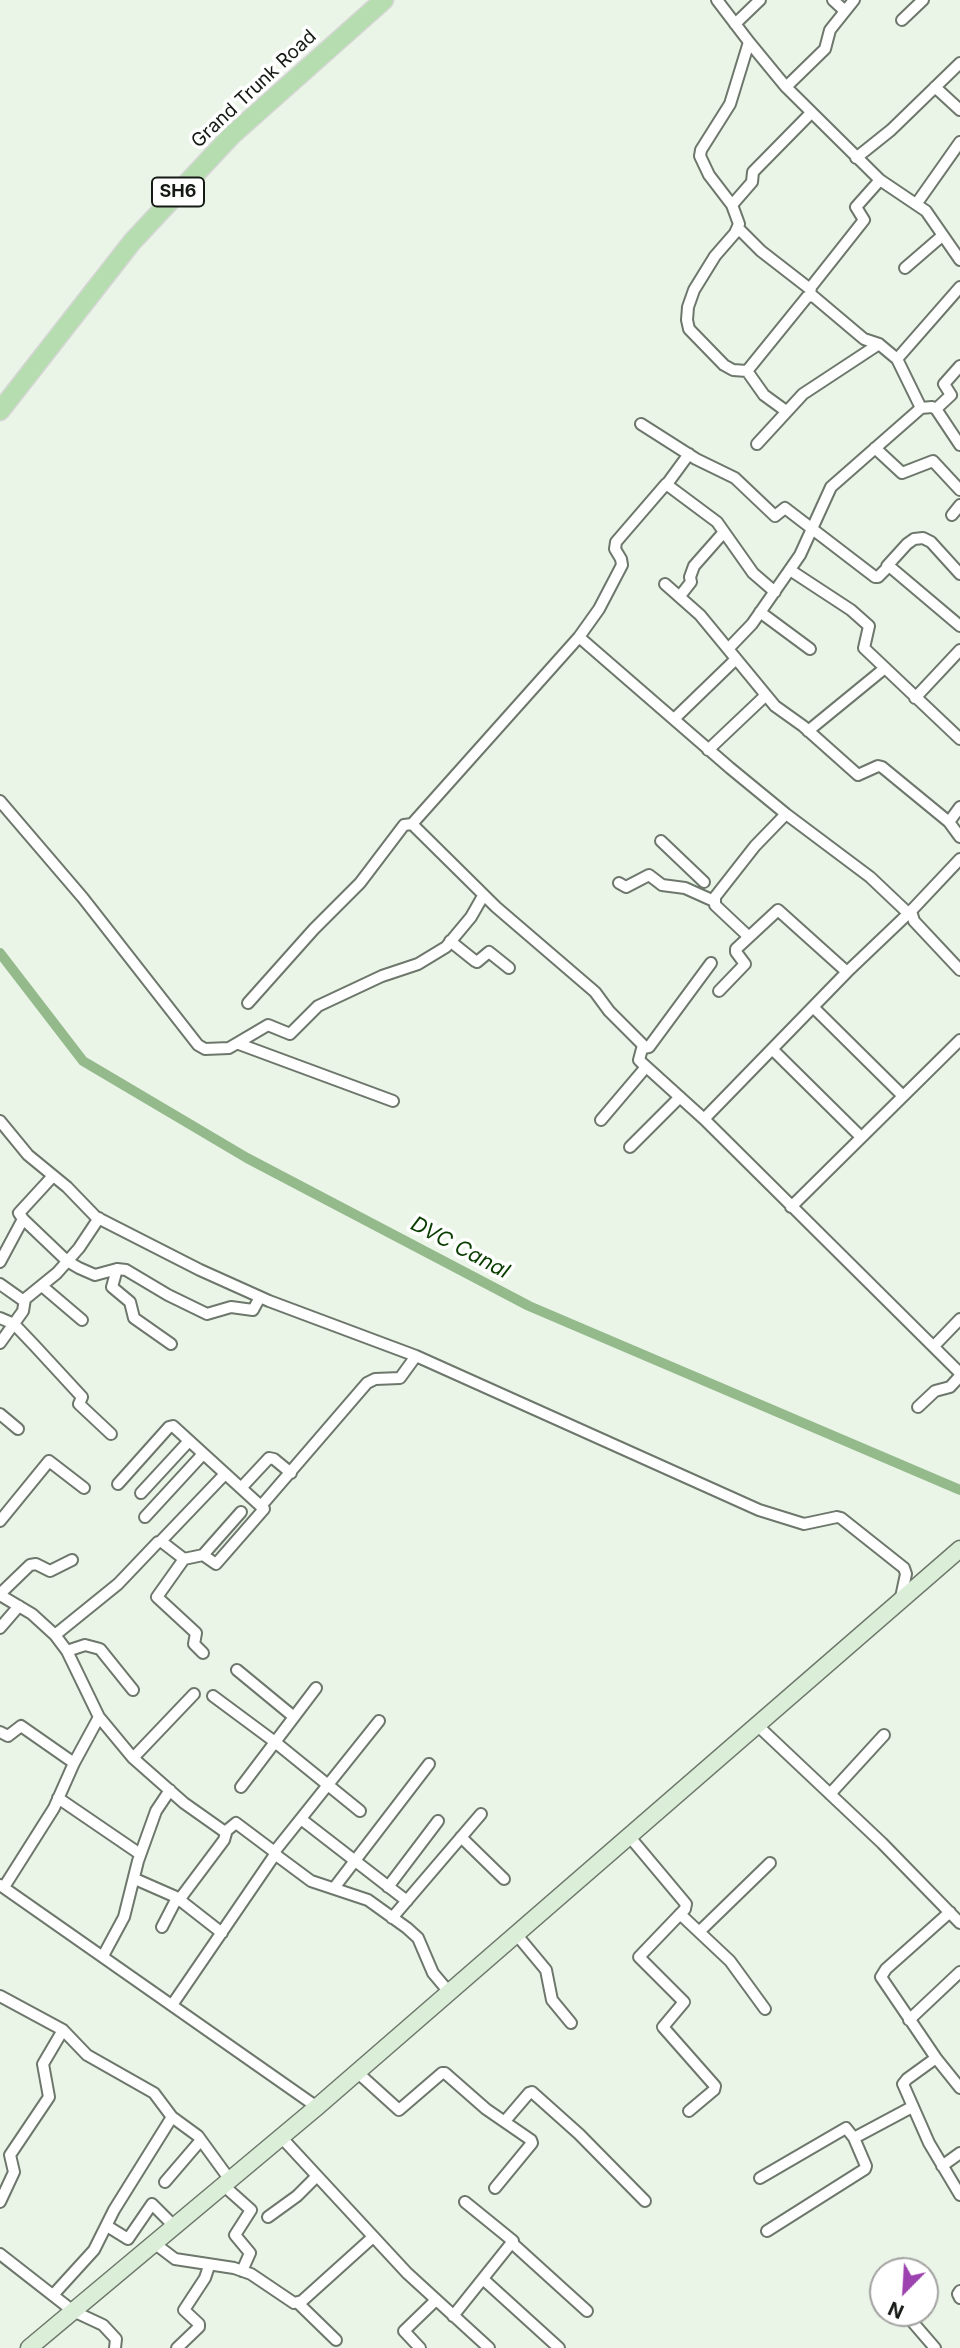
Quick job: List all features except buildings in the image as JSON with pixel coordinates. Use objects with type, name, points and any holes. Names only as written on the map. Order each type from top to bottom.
[{"type":"main road","name":"Grand Trunk Road","points":[[0,411],[132,242],[231,136],[384,0]]},
{"type":"street","points":[[717,0],[786,87],[880,180],[926,211],[960,260]]},
{"type":"street","points":[[735,24],[760,0]]},
{"type":"street","points":[[833,0],[845,11]]},
{"type":"street","points":[[786,87],[825,49],[830,30],[854,0]]},
{"type":"street","points":[[902,20],[923,0]]},
{"type":"street","points":[[747,371],[733,370],[724,365],[695,337],[687,320],[688,307],[698,282],[738,228],[739,219],[702,163],[701,150],[730,104],[749,42]]},
{"type":"street","points":[[856,158],[891,130],[960,63]]},
{"type":"street","points":[[935,87],[960,110]]},
{"type":"street","points":[[732,205],[752,182],[753,172],[811,113]]},
{"type":"street","points":[[917,203],[960,142]]},
{"type":"street","points":[[747,371],[807,297],[864,220],[856,207],[880,180]]},
{"type":"street","points":[[738,228],[864,339],[879,344],[897,359],[921,408]]},
{"type":"street","points":[[905,268],[942,236]]},
{"type":"street","points":[[897,359],[960,287]]},
{"type":"street","points":[[757,444],[811,388],[879,344]]},
{"type":"street","points":[[936,410],[951,395],[944,383],[960,366]]},
{"type":"street","points":[[747,371],[764,395],[786,411]]},
{"type":"street","points":[[728,649],[760,612],[790,570],[813,529],[831,487],[921,408],[932,407],[936,410],[960,445]]},
{"type":"street","points":[[641,424],[689,454],[735,478],[775,516],[785,508],[875,577],[878,577],[907,544],[914,539],[923,538],[931,542],[960,574]]},
{"type":"street","points":[[876,448],[902,474],[933,461],[960,490]]},
{"type":"street","points":[[248,1003],[314,929],[360,883],[404,825],[412,824],[579,637],[599,609],[622,565],[615,549],[616,542],[664,484],[667,484],[689,454]]},
{"type":"street","points":[[667,484],[717,522],[753,573],[775,592]]},
{"type":"street","points":[[952,515],[960,505]]},
{"type":"street","points":[[680,596],[691,582],[694,566],[724,532]]},
{"type":"street","points":[[887,566],[960,626]]},
{"type":"street","points":[[790,570],[869,626],[864,648],[960,739]]},
{"type":"street","points":[[666,584],[700,615],[765,696],[857,775],[877,766],[882,767],[949,822],[960,837]]},
{"type":"street","points":[[760,612],[810,649]]},
{"type":"street","points":[[579,637],[708,750],[786,814],[862,870],[909,912],[914,921],[960,970]]},
{"type":"street","points":[[915,698],[960,650]]},
{"type":"street","points":[[674,719],[736,659]]},
{"type":"street","points":[[808,731],[885,668]]},
{"type":"street","points":[[708,750],[765,696]]},
{"type":"street","points":[[0,801],[83,898],[198,1045],[205,1049],[239,1044],[268,1025],[290,1034],[318,1006],[440,952],[471,916],[483,896]]},
{"type":"street","points":[[949,822],[960,807]]},
{"type":"street","points":[[714,901],[747,856],[786,814]]},
{"type":"street","points":[[412,824],[483,896],[595,992],[608,1011],[643,1045],[639,1060],[704,1119],[790,1207],[934,1346],[960,1375],[950,1387],[935,1391],[918,1407]]},
{"type":"street","points":[[661,841],[704,882]]},
{"type":"street","points":[[704,1119],[960,859]]},
{"type":"street","points":[[619,883],[626,887],[649,875],[662,885],[685,888],[714,901],[749,937]]},
{"type":"street","points":[[719,991],[745,964],[736,950],[779,910],[847,972]]},
{"type":"street","points":[[450,941],[476,962],[489,952],[509,968]]},
{"type":"street","points":[[643,1048],[649,1047],[710,963]]},
{"type":"street","points":[[813,1007],[904,1096]]},
{"type":"street","points":[[790,1207],[960,1040]]},
{"type":"street","points":[[239,1044],[393,1101]]},
{"type":"street","points":[[772,1049],[862,1137]]},
{"type":"street","points":[[601,1120],[646,1067]]},
{"type":"street","points":[[630,1147],[680,1097]]},
{"type":"street","points":[[0,1122],[28,1155],[99,1218],[200,1270],[260,1297],[416,1356],[766,1513],[804,1524],[841,1518],[904,1568],[906,1574],[900,1602]]},
{"type":"street","points":[[53,1175],[19,1213],[67,1261],[95,1275],[117,1269],[127,1270],[168,1295],[207,1314],[231,1307],[253,1310],[260,1297]]},
{"type":"street","points":[[24,1301],[67,1261],[99,1218]]},
{"type":"street","points":[[0,1262],[23,1219]]},
{"type":"street","points":[[117,1269],[112,1287],[130,1302],[134,1318],[172,1344]]},
{"type":"street","points":[[0,1284],[24,1301]]},
{"type":"street","points":[[42,1286],[82,1321]]},
{"type":"street","points":[[0,1343],[24,1309],[24,1301]]},
{"type":"street","points":[[0,1318],[14,1324],[82,1397],[79,1404],[111,1434]]},
{"type":"street","points":[[934,1346],[960,1319]]},
{"type":"street","points":[[261,1506],[367,1383],[375,1379],[400,1378],[416,1356]]},
{"type":"street","points":[[0,1414],[18,1429]]},
{"type":"street","points":[[118,1484],[170,1426],[188,1441],[261,1506],[263,1511],[216,1564],[203,1555]]},
{"type":"street","points":[[142,1493],[188,1441]]},
{"type":"street","points":[[145,1517],[203,1454]]},
{"type":"street","points":[[241,1488],[269,1458],[274,1459],[291,1474]]},
{"type":"street","points":[[0,1521],[49,1461],[84,1488]]},
{"type":"street","points":[[55,1635],[118,1584],[225,1474]]},
{"type":"street","points":[[203,1653],[194,1642],[196,1633],[157,1597],[184,1559],[203,1555],[241,1511]]},
{"type":"street","points":[[160,1542],[184,1559]]},
{"type":"street","points":[[29,2348],[317,2107],[960,1549]]},
{"type":"street","points":[[72,1560],[50,1571],[36,1564],[30,1565],[0,1595],[32,1614],[55,1635],[66,1651],[99,1717],[133,1758],[184,1804],[226,1833]]},
{"type":"street","points":[[0,1628],[19,1606]]},
{"type":"street","points":[[66,1651],[85,1645],[100,1649],[133,1690]]},
{"type":"street","points":[[237,1670],[294,1717]]},
{"type":"street","points":[[241,1787],[316,1688]]},
{"type":"street","points":[[133,1758],[194,1694]]},
{"type":"street","points":[[214,1696],[360,1811]]},
{"type":"street","points":[[99,1717],[58,1798],[2,1886],[317,2107]]},
{"type":"street","points":[[172,2005],[276,1853],[379,1721]]},
{"type":"street","points":[[757,1725],[960,1923]]},
{"type":"street","points":[[0,1732],[8,1736],[21,1726],[74,1763]]},
{"type":"street","points":[[830,1794],[884,1735]]},
{"type":"street","points":[[334,1888],[429,1764]]},
{"type":"street","points":[[103,1956],[124,1917],[140,1854],[156,1811],[170,1790]]},
{"type":"street","points":[[58,1798],[140,1854]]},
{"type":"street","points":[[392,1918],[481,1814]]},
{"type":"street","points":[[301,1819],[407,1901]]},
{"type":"street","points":[[388,1886],[438,1821]]},
{"type":"street","points":[[162,1927],[178,1899],[235,1823],[311,1881],[368,1900],[418,1938],[433,1973],[449,1992]]},
{"type":"street","points":[[629,1836],[686,1904],[680,1914],[639,1957],[685,2003],[663,2027],[715,2086],[715,2090],[689,2111]]},
{"type":"street","points":[[461,1837],[505,1879]]},
{"type":"street","points":[[700,1931],[770,1863]]},
{"type":"street","points":[[135,1879],[178,1899],[222,1933]]},
{"type":"street","points":[[950,1912],[882,1973],[882,1981],[960,2088]]},
{"type":"street","points":[[680,1914],[730,1961],[765,2009]]},
{"type":"street","points":[[516,1934],[546,1970],[552,2000],[571,2023]]},
{"type":"street","points":[[909,2020],[960,1972]]},
{"type":"street","points":[[0,1996],[64,2030],[88,2055],[154,2093],[173,2117],[201,2140],[227,2182],[251,2210],[235,2235],[250,2253],[242,2271]]},
{"type":"street","points":[[0,2202],[13,2172],[10,2155],[49,2097],[43,2062],[64,2030]]},
{"type":"street","points":[[936,2058],[903,2084],[942,2166],[960,2195]]},
{"type":"street","points":[[950,2076],[960,2066]]},
{"type":"street","points":[[357,2072],[399,2110],[445,2073],[532,2142],[495,2188]]},
{"type":"street","points":[[505,2122],[528,2093],[532,2092],[579,2134],[645,2201]]},
{"type":"street","points":[[854,2138],[912,2107]]},
{"type":"street","points":[[53,2295],[88,2258],[119,2201],[173,2117]]},
{"type":"street","points":[[760,2178],[846,2128],[854,2138],[866,2168],[766,2231]]},
{"type":"street","points":[[281,2137],[436,2301],[489,2348]]},
{"type":"street","points":[[165,2182],[201,2140]]},
{"type":"street","points":[[942,2166],[960,2152]]},
{"type":"street","points":[[268,2217],[297,2196],[316,2177]]},
{"type":"street","points":[[465,2202],[512,2239],[512,2243],[587,2311]]},
{"type":"street","points":[[107,2226],[128,2239],[152,2204],[174,2226]]},
{"type":"street","points":[[298,2303],[373,2237]]},
{"type":"street","points":[[154,2243],[175,2259],[251,2274],[294,2303],[298,2303],[336,2340]]},
{"type":"street","points":[[453,2316],[512,2243]]},
{"type":"street","points":[[0,2254],[73,2311],[103,2325],[116,2339],[116,2348]]},
{"type":"street","points":[[177,2348],[199,2327],[184,2310],[205,2278],[209,2266]]},
{"type":"street","points":[[483,2280],[559,2348]]},
{"type":"street","points":[[960,2291],[960,2298]]},
{"type":"street","points":[[420,2348],[404,2331],[436,2301]]},
{"type":"street","points":[[917,2327],[934,2348]]},
{"type":"waterway","name":"DVC Canal","points":[[0,953],[83,1061],[247,1158],[529,1306],[960,1490]]}]
